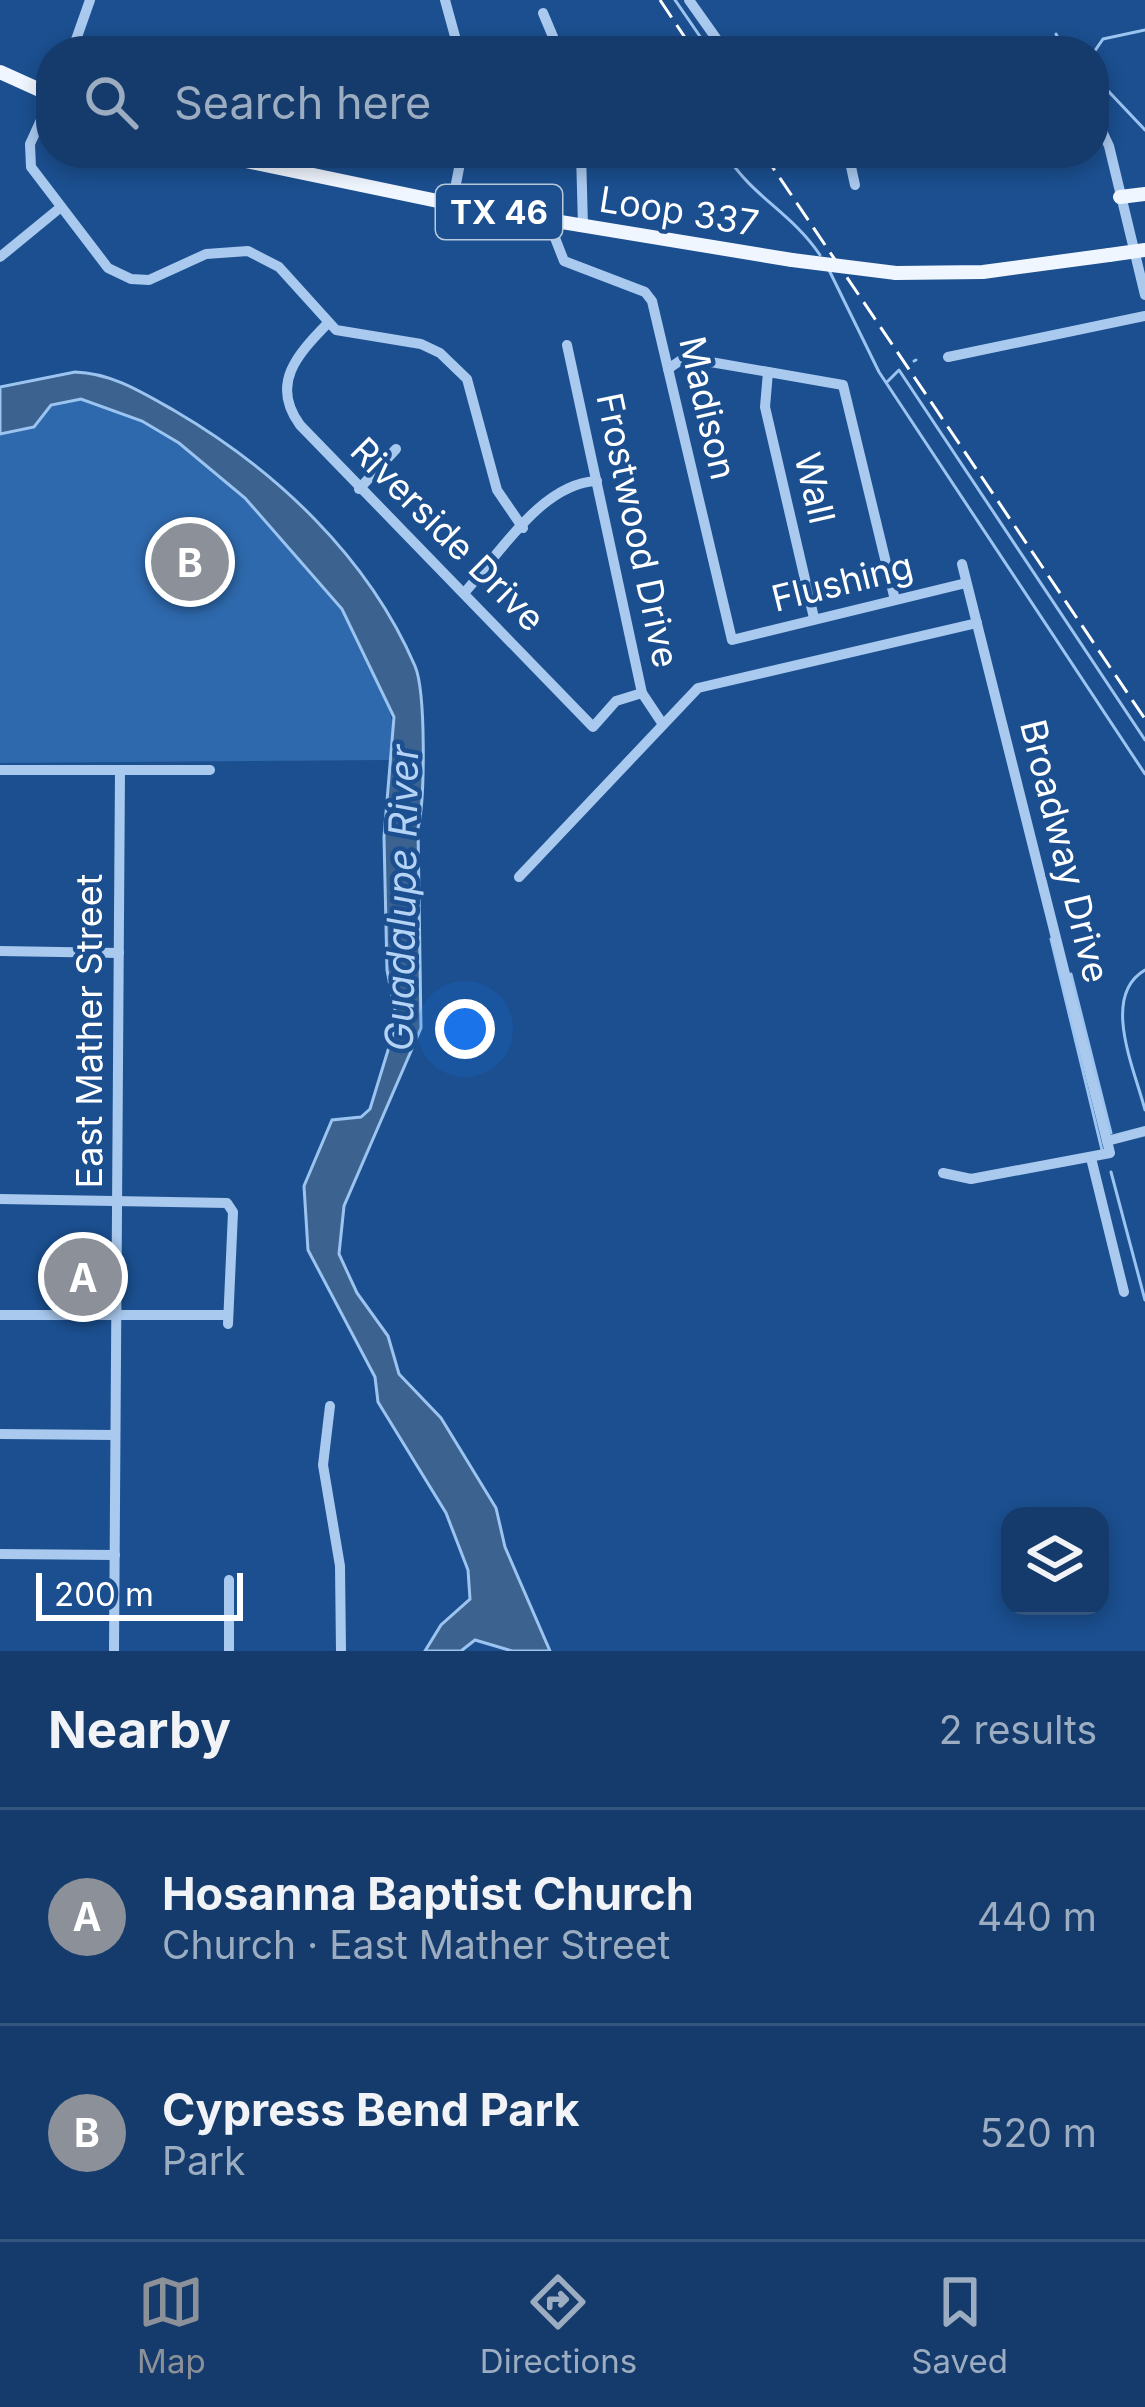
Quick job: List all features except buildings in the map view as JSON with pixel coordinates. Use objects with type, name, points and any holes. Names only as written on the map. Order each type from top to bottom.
[{"type":"main road","points":[[0,73],[36,89]]},
{"type":"main road","name":"Loop 337","points":[[280,168],[452,204],[896,273],[983,272],[1145,250]]},
{"type":"main road","points":[[1120,196],[1145,194]]},
{"type":"street","points":[[77,36],[90,0]]},
{"type":"street","points":[[446,0],[455,36]]},
{"type":"street","points":[[689,0],[719,36]]},
{"type":"street","points":[[543,14],[552,36]]},
{"type":"street","points":[[36,130],[29,160],[103,263],[121,276],[149,280],[206,254],[248,251],[279,267],[327,324],[347,334],[430,347],[458,367],[481,414],[497,490],[523,528]]},
{"type":"street","points":[[1109,161],[1145,295]]},
{"type":"street","points":[[452,204],[459,168]]},
{"type":"street","points":[[557,249],[579,225],[585,190],[583,168]]},
{"type":"street","points":[[851,168],[855,185]]},
{"type":"street","points":[[0,257],[61,207]]},
{"type":"street","points":[[548,220],[557,249]]},
{"type":"street","name":"Madison","points":[[557,249],[569,264],[648,294],[732,640]]},
{"type":"street","points":[[949,357],[1145,316]]},
{"type":"street","name":"Riverside Drive","points":[[327,324],[290,368],[286,395],[300,425],[593,727],[616,701],[642,693]]},
{"type":"street","name":"Frostwood Drive","points":[[567,345],[642,693],[662,723]]},
{"type":"street","points":[[668,369],[688,359],[843,385],[895,600]]},
{"type":"street","name":"Wall","points":[[768,372],[765,406],[814,619]]},
{"type":"street","points":[[359,489],[396,449]]},
{"type":"street","points":[[465,592],[566,487],[597,482]]},
{"type":"street","name":"Broadway Drive","points":[[962,564],[1109,1147]]},
{"type":"street","name":"Flushing","points":[[732,640],[966,583]]},
{"type":"street","points":[[519,877],[662,723],[704,686],[976,623]]},
{"type":"street","points":[[0,770],[210,770]]},
{"type":"street","name":"East Mather Street","points":[[114,1651],[120,770]]},
{"type":"street","points":[[0,951],[118,952]]},
{"type":"street","points":[[943,1173],[964,1180],[1091,1158],[1145,1131]]},
{"type":"street","points":[[1091,1158],[1124,1292]]},
{"type":"street","points":[[0,1199],[230,1205],[226,1320],[0,1316]]},
{"type":"street","points":[[330,1406],[323,1465],[340,1566],[340,1651]]},
{"type":"street","points":[[0,1434],[115,1435]]},
{"type":"street","points":[[0,1553],[115,1555]]},
{"type":"street","points":[[229,1651],[230,1580]]},
{"type":"shaded area","points":[[64,399],[101,404],[181,444],[221,474],[292,543],[342,608],[379,685],[393,727],[389,760],[0,763],[0,434],[33,427],[45,409]]},
{"type":"water","name":"Guadalupe River","points":[[75,372],[114,380],[151,397],[212,434],[283,489],[372,588],[415,666],[423,746],[418,828],[421,1028],[344,1206],[339,1254],[357,1293],[388,1336],[399,1374],[441,1418],[496,1508],[505,1547],[550,1651],[512,1651],[475,1640],[461,1651],[425,1651],[441,1625],[470,1599],[468,1570],[446,1513],[378,1402],[375,1377],[308,1250],[304,1186],[332,1120],[361,1117],[370,1109],[397,1021],[387,970],[384,837],[394,717],[342,609],[245,498],[179,443],[142,421],[81,399],[51,405],[34,427],[0,434],[0,387]]},
{"type":"waterway","points":[[675,0],[700,36]]},
{"type":"waterway","points":[[1109,38],[1145,30]]},
{"type":"waterway","points":[[1109,92],[1145,130]]},
{"type":"waterway","points":[[736,168],[820,255]]},
{"type":"waterway","points":[[828,268],[879,372],[1145,774]]},
{"type":"waterway","points":[[887,382],[899,370],[1145,740]]},
{"type":"waterway","points":[[1051,939],[1102,1150]]},
{"type":"waterway","points":[[1145,970],[1132,982],[1123,1015],[1145,1110]]},
{"type":"waterway","points":[[1071,974],[1111,1133]]},
{"type":"waterway","points":[[1111,1172],[1145,1300]]},
{"type":"railway","points":[[660,0],[684,36]]},
{"type":"railway","points":[[773,168],[1145,719]]},
{"type":"place","name":"Cypress Bend Park","points":[[190,562]]},
{"type":"place","name":"Hosanna Baptist Church","points":[[83,1277]]}]
